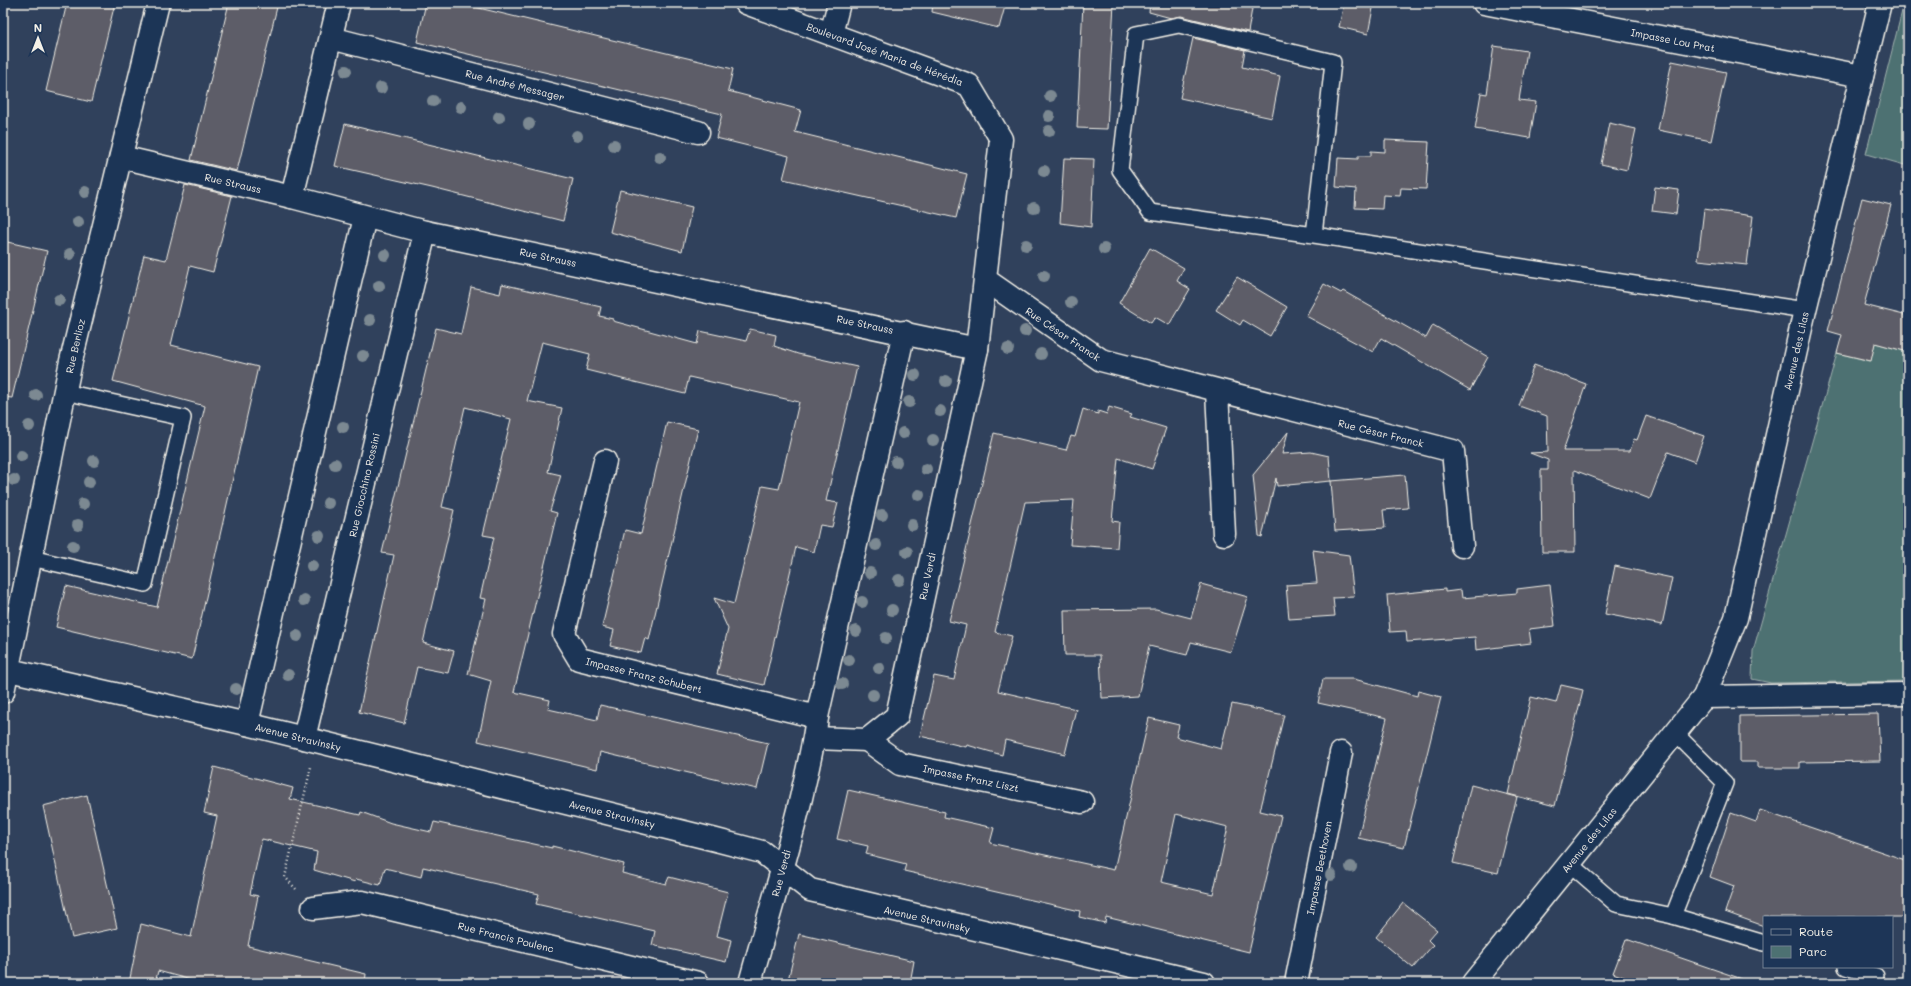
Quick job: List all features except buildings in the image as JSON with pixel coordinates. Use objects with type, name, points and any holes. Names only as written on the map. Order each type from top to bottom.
[{"type":"street","name":"Rue Berlioz","points":[[3,692],[9,670],[65,392],[158,3]]},
{"type":"street","points":[[292,197],[339,3]]},
{"type":"street","name":"Boulevard José Maria de Hérédia","points":[[746,3],[969,85],[1001,139],[977,349]]},
{"type":"street","points":[[831,34],[839,3]]},
{"type":"street","name":"Impasse Lou Prat","points":[[1484,3],[1862,76]]},
{"type":"street","name":"Avenue des Lilas","points":[[1473,983],[1704,697],[1736,618],[1805,310],[1880,3]]},
{"type":"street","name":"Rue André Messager","points":[[331,38],[698,132]]},
{"type":"street","name":"Rue Strauss","points":[[121,157],[292,197],[425,232],[904,332],[977,349]]},
{"type":"street","points":[[247,724],[365,217]]},
{"type":"street","name":"Rue Giocchino Rossini","points":[[310,740],[425,232]]},
{"type":"street","name":"Rue César Franck","points":[[986,280],[1101,360],[1453,451],[1462,546]]},
{"type":"street","name":"Rue Verdi","points":[[750,983],[783,868],[904,332]]},
{"type":"street","name":"Rue Verdi","points":[[867,740],[897,716],[977,349]]},
{"type":"street","points":[[1217,391],[1224,534]]},
{"type":"street","name":"Impasse Franz Schubert","points":[[605,461],[564,634],[579,659],[816,727]]},
{"type":"street","name":"Avenue Stravinsky","points":[[9,670],[247,724],[762,852],[810,890],[1204,983]]},
{"type":"street","points":[[1704,697],[1908,694]]},
{"type":"street","points":[[816,727],[867,740]]},
{"type":"street","name":"Impasse Franz Liszt","points":[[867,740],[900,764],[1082,802]]},
{"type":"street","name":"Impasse Beethoven","points":[[1296,983],[1341,753]]},
{"type":"street","name":"Rue Francis Poulenc","points":[[313,908],[362,902],[698,983]]},
{"type":"lane","points":[[1314,235],[1333,62],[1179,25],[1136,34],[1120,170],[1150,212],[1314,235],[1805,310]]},
{"type":"lane","points":[[31,558],[145,584],[183,418],[65,392]]},
{"type":"lane","points":[[1673,916],[1725,783],[1675,733]]},
{"type":"lane","points":[[1570,864],[1616,904],[1673,916],[1763,943]]},
{"type":"lane","points":[[1849,968],[1876,976]]},
{"type":"path","points":[[310,740],[285,877],[313,908]]},
{"type":"green space","points":[[1904,3],[1908,3],[1908,166],[1866,154]]},
{"type":"green space","points":[[1875,343],[1908,352],[1908,681],[1771,683],[1752,679],[1753,651],[1837,353],[1870,361]]}]
